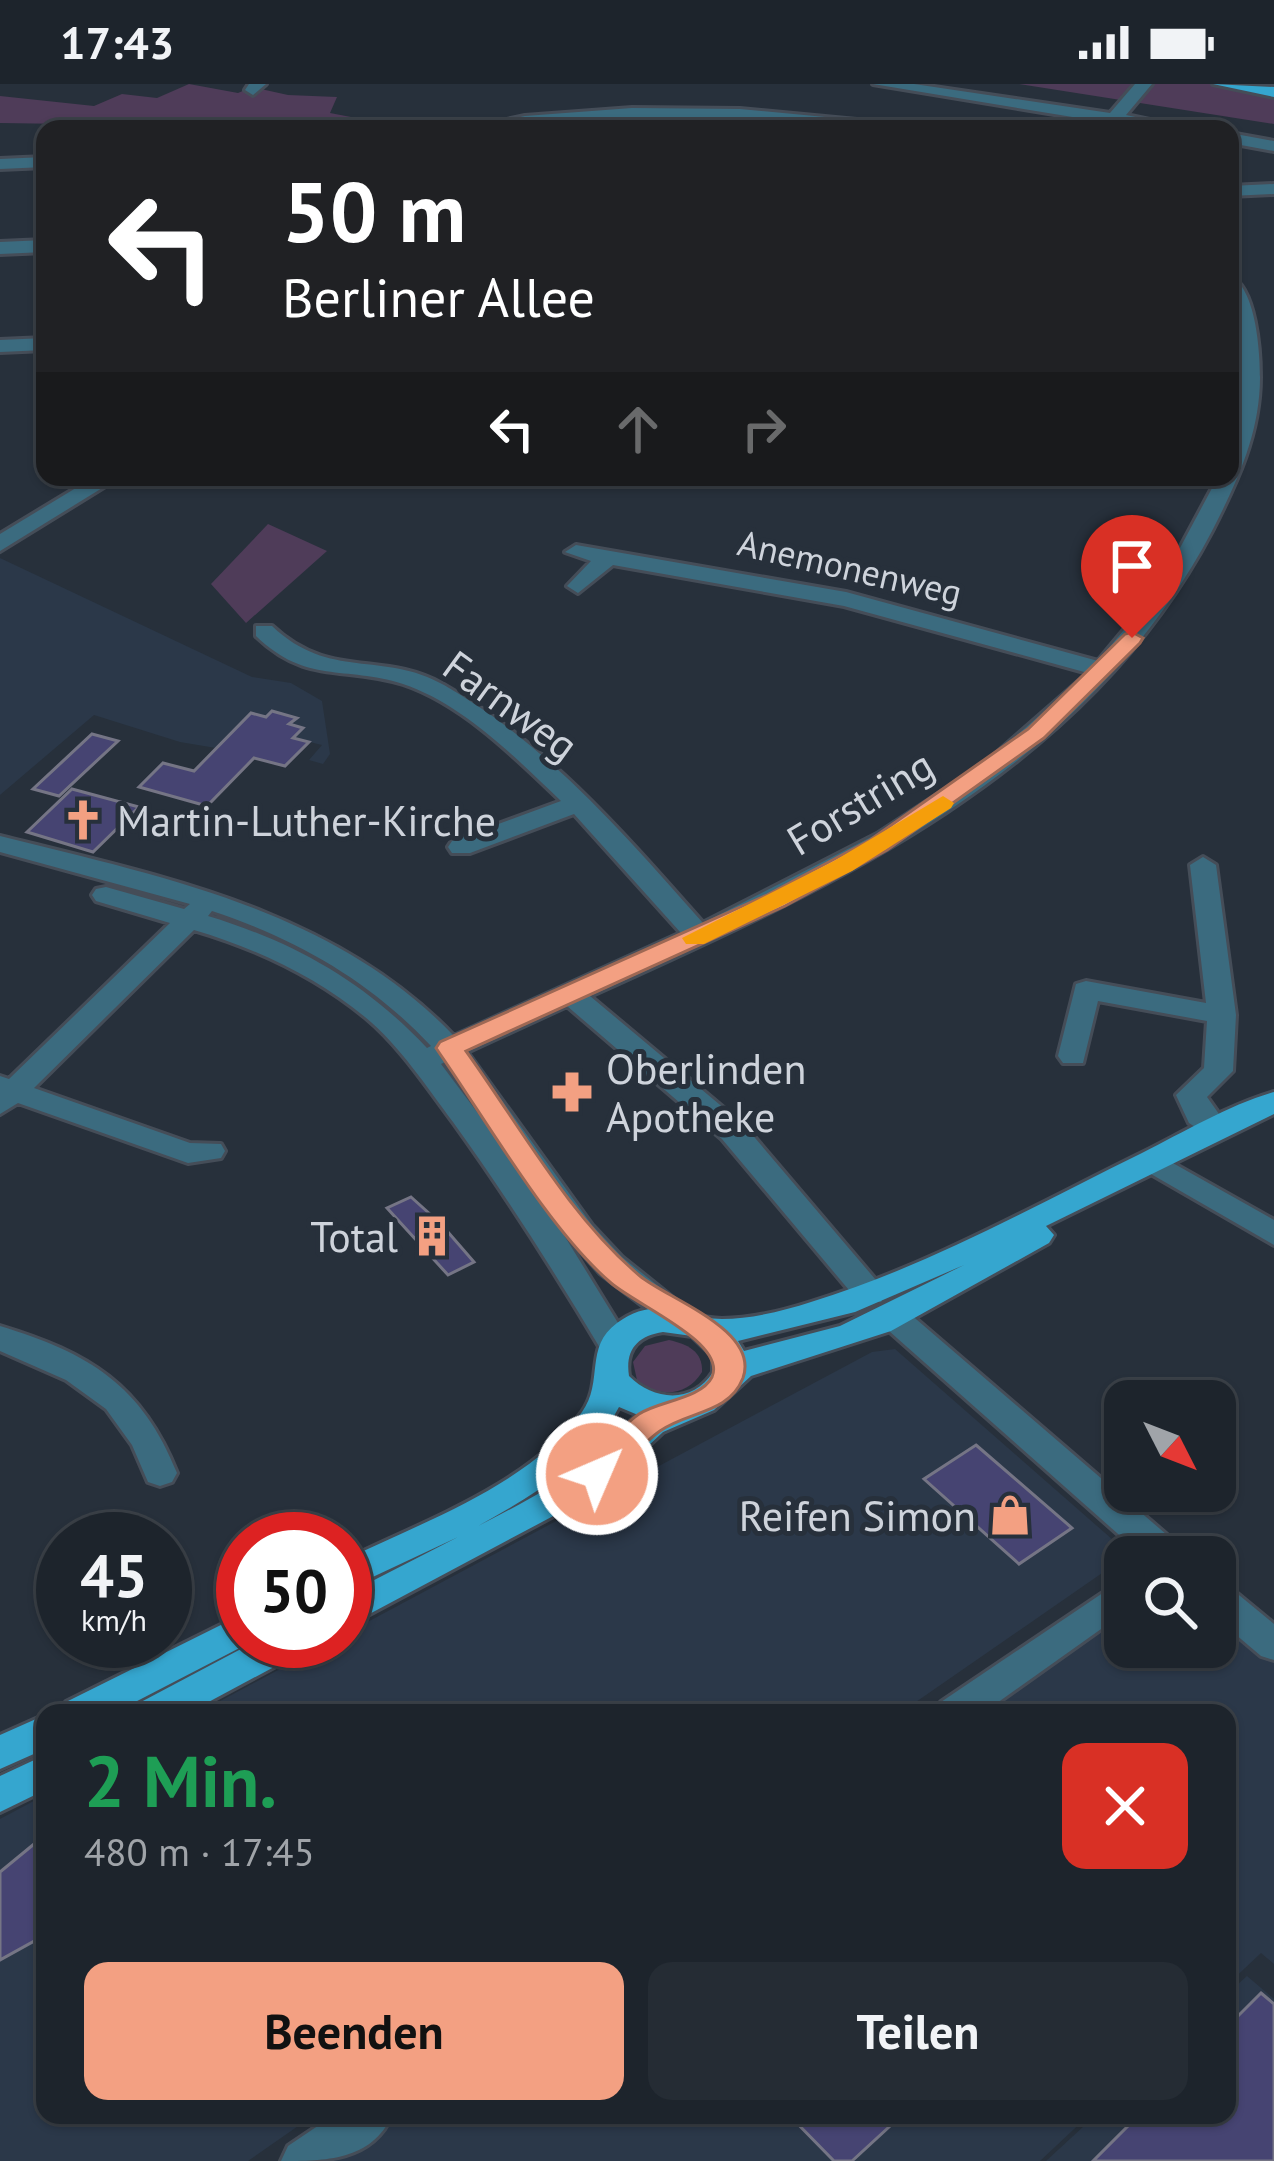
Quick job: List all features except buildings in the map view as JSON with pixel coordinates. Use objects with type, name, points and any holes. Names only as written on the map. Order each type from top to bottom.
[{"type":"main road","points":[[1221,84],[1274,92]]},
{"type":"main road","points":[[372,1598],[597,1474],[650,1422],[710,1399],[742,1365],[825,1344],[897,1294],[914,1275],[1274,1102]]},
{"type":"main road","points":[[372,1562],[542,1471],[594,1419],[612,1380],[609,1362],[615,1345],[642,1324],[785,1324],[880,1305],[992,1264],[1155,1162]]},
{"type":"main road","points":[[699,1327],[729,1355],[729,1375]]},
{"type":"main road","points":[[612,1380],[638,1403],[684,1409]]},
{"type":"main road","points":[[97,1704],[216,1643]]},
{"type":"main road","points":[[171,1704],[238,1668]]},
{"type":"main road","points":[[0,1754],[36,1736]]},
{"type":"main road","points":[[0,1795],[36,1777]]},
{"type":"street","points":[[880,84],[1087,120]]},
{"type":"street","points":[[1113,120],[1144,84]]},
{"type":"street","points":[[602,120],[755,116],[799,120]]},
{"type":"street","points":[[1239,140],[1274,146]]},
{"type":"street","points":[[0,164],[36,162]]},
{"type":"street","points":[[1239,191],[1274,189]]},
{"type":"street","points":[[0,248],[36,246]]},
{"type":"street","name":"Forstring","points":[[1239,328],[1251,362],[1250,403],[1239,432]]},
{"type":"street","points":[[0,346],[36,344]]},
{"type":"street","points":[[0,544],[96,486]]},
{"type":"street","name":"Forstring","points":[[436,1055],[843,866],[1036,734],[1104,670],[1172,586],[1218,486]]},
{"type":"street","name":"Anemonenweg","points":[[576,552],[845,599],[1104,670]]},
{"type":"street","points":[[578,586],[607,560]]},
{"type":"street","name":"Farnweg","points":[[264,631],[279,649],[304,663],[358,675],[404,677],[438,692],[486,725],[577,804],[699,936]]},
{"type":"street","name":"Farnweg","points":[[461,848],[577,804]]},
{"type":"street","points":[[0,844],[198,910],[346,989],[436,1055],[505,1151],[596,1255],[634,1288],[699,1327]]},
{"type":"street","points":[[0,865],[198,910]]},
{"type":"street","points":[[1203,865],[1222,1015],[1218,1071],[1191,1095],[1200,1116],[1216,1131]]},
{"type":"street","points":[[198,910],[4,1093],[188,1153],[210,1151]]},
{"type":"street","points":[[1073,1056],[1086,990],[1222,1015]]},
{"type":"street","points":[[571,995],[733,1132],[880,1305],[1144,1536]]},
{"type":"street","points":[[505,1151],[530,1204],[615,1345]]},
{"type":"street","points":[[1155,1162],[1274,1234]]},
{"type":"street","points":[[0,1338],[58,1361],[111,1391],[134,1414],[160,1473]]},
{"type":"street","points":[[967,1704],[1104,1608]]},
{"type":"street","points":[[1236,1613],[1274,1645]]},
{"type":"street","points":[[303,2161],[358,2124]]},
{"type":"shaded area","points":[[189,84],[238,93],[252,87],[288,95],[337,97],[330,113],[367,120],[0,123],[0,96],[94,106],[122,94],[157,98]]},
{"type":"shaded area","points":[[1019,84],[1274,84],[1274,124]]},
{"type":"shaded area","points":[[268,524],[327,551],[246,623],[211,584]]},
{"type":"shaded area","points":[[0,558],[252,677],[291,683],[322,701],[330,754],[323,764],[309,760],[322,745],[293,738],[302,729],[290,725],[295,719],[272,711],[266,717],[253,714],[216,748],[180,742],[94,715],[0,795]]},
{"type":"shaded area","points":[[669,1340],[693,1350],[702,1372],[688,1386],[663,1392],[637,1380],[633,1362],[645,1346]]},
{"type":"shaded area","points":[[895,1349],[1108,1536],[1104,1536],[1104,1572],[913,1704],[215,1704],[282,1668],[372,1668],[372,1620],[872,1352]]},
{"type":"shaded area","points":[[1104,1607],[1104,1668],[1236,1668],[1236,1612],[1274,1644],[1274,1964],[1261,1953],[1236,1977],[1236,1704],[967,1704]]},
{"type":"shaded area","points":[[36,1800],[36,2124],[301,2124],[248,2161],[0,2161],[0,1819]]},
{"type":"shaded area","points":[[1247,1976],[1274,1999],[1274,2161],[1046,2161],[1086,2124],[1236,2124],[1236,1986]]},
{"type":"shaded area","points":[[357,2124],[1079,2124],[1040,2161],[302,2161]]},
{"type":"slow traffic","points":[[695,938],[843,866],[943,803]]},
{"type":"place","name":"Martin-Luther-Kirche","points":[[83,820]]},
{"type":"place","name":"Oberlinden Apotheke","points":[[572,1092]]},
{"type":"place","name":"Total","points":[[432,1236]]},
{"type":"place","name":"Reifen Simon","points":[[1010,1515]]},
{"type":"route","points":[[597,1474],[650,1422],[716,1394],[729,1375],[729,1355],[711,1332],[646,1297],[596,1255],[450,1048],[776,900],[879,845],[1036,734],[1132,638]]}]
